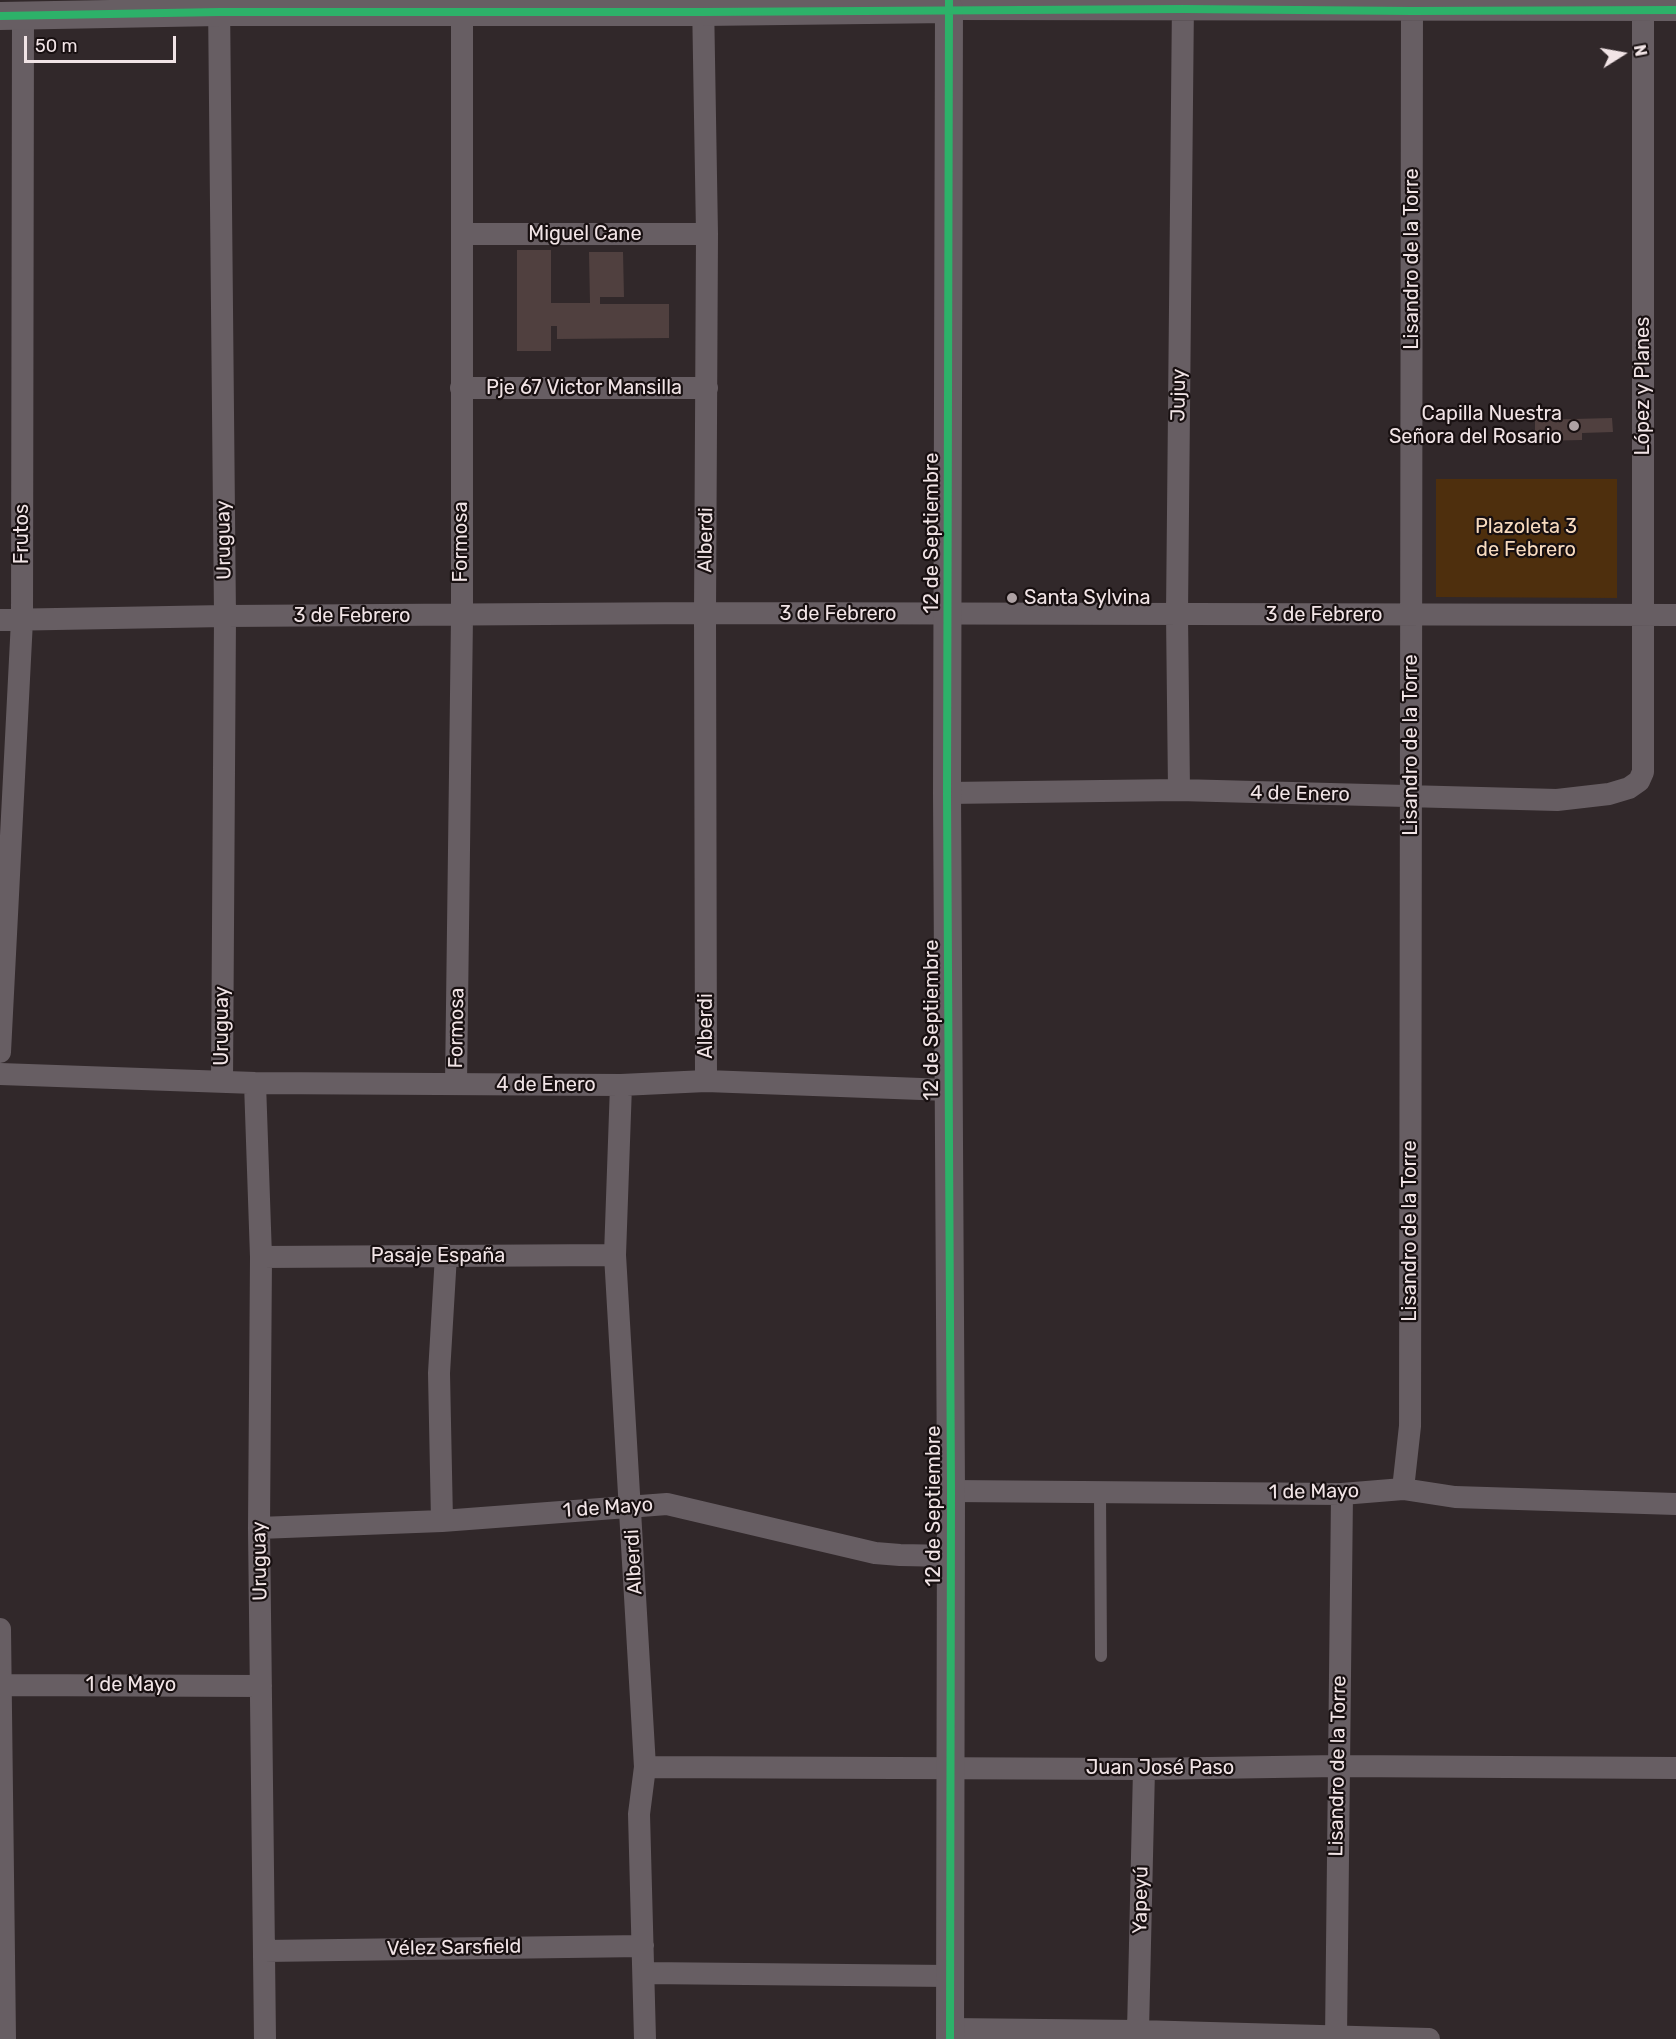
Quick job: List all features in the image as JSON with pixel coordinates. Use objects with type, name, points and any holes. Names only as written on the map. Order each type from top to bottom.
[{"type":"street","name":"Jujuy","points":[[1179,790],[1177,614],[1183,4]]},
{"type":"street","name":"12 de Septiembre","points":[[949,5],[947,793],[951,1491],[950,2034]]},
{"type":"street","name":"Lisandro de la Torre","points":[[1403,1489],[1410,1426],[1412,5]]},
{"type":"street","points":[[12,16],[219,6],[1643,5],[1676,10]]},
{"type":"street","name":"López y Planes","points":[[1643,5],[1643,772]]},
{"type":"street","name":"Uruguay","points":[[219,6],[225,616],[222,1081]]},
{"type":"street","name":"Formosa","points":[[456,1084],[462,616],[462,6]]},
{"type":"street","name":"Alberdi","points":[[703,6],[707,234],[706,1081]]},
{"type":"street","name":"Frutos","points":[[0,1052],[11,620],[12,16]]},
{"type":"street","name":"Miguel Cane","points":[[463,234],[707,234]]},
{"type":"street","name":"Pje 67 Victor Mansilla","points":[[461,388],[707,388]]},
{"type":"street","name":"3 de Febrero","points":[[11,620],[225,616],[705,614],[1676,615]]},
{"type":"street","name":"4 de Enero","points":[[947,793],[1179,790],[1575,800],[1629,788],[1639,781],[1643,772]]},
{"type":"street","name":"4 de Enero","points":[[0,1074],[255,1083],[621,1085],[706,1081],[948,1090]]},
{"type":"street","name":"Uruguay","points":[[255,1083],[261,1257],[259,1528],[266,2039]]},
{"type":"street","name":"Alberdi","points":[[621,1085],[615,1255],[645,1767],[639,1814],[645,2039]]},
{"type":"street","points":[[442,1521],[439,1373],[446,1255]]},
{"type":"street","name":"Pasaje España","points":[[261,1257],[615,1255]]},
{"type":"street","name":"1 de Mayo","points":[[951,1491],[1342,1494],[1403,1489],[1455,1497],[1676,1504]]},
{"type":"street","name":"Lisandro de la Torre","points":[[1336,2038],[1342,1494]]},
{"type":"street","name":"1 de Mayo","points":[[259,1528],[442,1521],[667,1504],[684,1506],[875,1553],[900,1556],[951,1556]]},
{"type":"street","points":[[0,1629],[4,2039]]},
{"type":"street","name":"1 de Mayo","points":[[1,1685],[261,1686]]},
{"type":"street","name":"Juan José Paso","points":[[645,1767],[1676,1768]]},
{"type":"street","name":"Yapeyú","points":[[1138,2031],[1144,1769]]},
{"type":"street","name":"Vélez Sarsfield","points":[[264,1951],[643,1946]]},
{"type":"street","points":[[644,1973],[950,1976]]},
{"type":"street","points":[[950,2034],[1138,2031],[1429,2039]]},
{"type":"lane","points":[[1100,1492],[1101,1656]]},
{"type":"green space","name":"Plazoleta 3 de Febrero","points":[[1436,479],[1617,479],[1617,598],[1436,597]]},
{"type":"building","points":[[517,250],[551,250],[551,303],[590,303],[589,252],[623,252],[624,297],[600,297],[600,304],[669,304],[669,338],[557,339],[557,326],[551,326],[551,351],[517,351]]},
{"type":"building","name":"Capilla Nuestra Señora del Rosario","points":[[1612,418],[1613,432],[1582,433],[1582,440],[1535,441],[1535,420]]},
{"type":"cycle path","points":[[949,0],[947,793],[951,1491],[950,2039]]},
{"type":"cycle path","points":[[0,16],[219,12],[1676,10]]},
{"type":"place","name":"Capilla Nuestra Señora del Rosario","points":[[1574,426]]},
{"type":"place","name":"Santa Sylvina","points":[[1012,598]]}]
